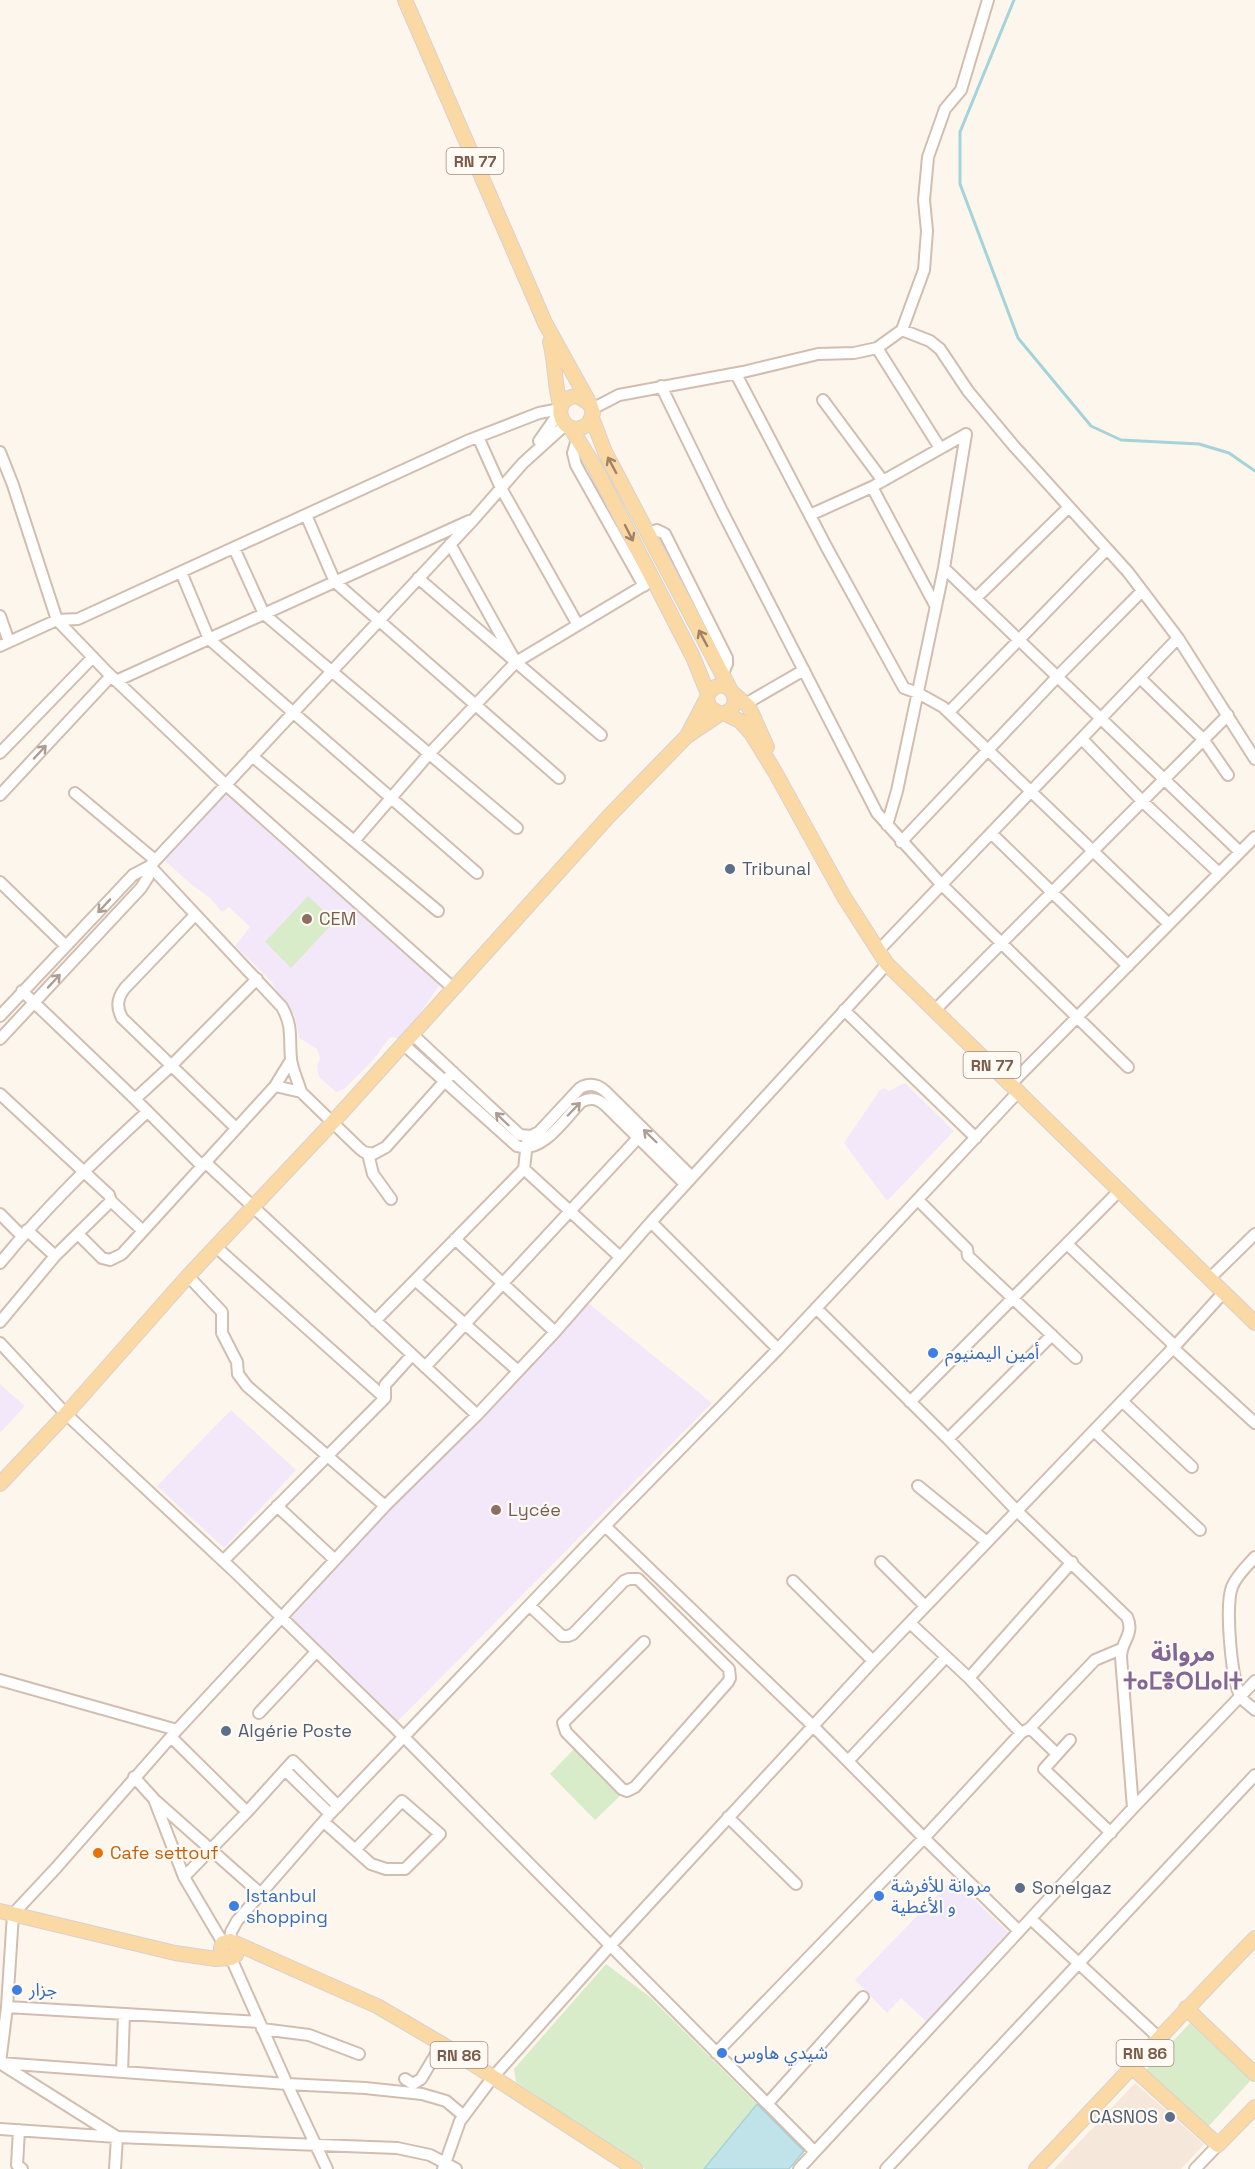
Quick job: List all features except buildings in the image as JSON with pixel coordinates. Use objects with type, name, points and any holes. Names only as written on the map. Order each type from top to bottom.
[{"type":"main road","name":"RN 77","points":[[405,0],[545,323],[591,410],[600,443],[732,691],[747,703],[760,729],[775,772]]},
{"type":"main road","name":"RN 77","points":[[545,323],[554,357],[556,389],[562,421],[571,430],[595,467],[649,583],[697,665],[707,696]]},
{"type":"main road","points":[[560,409],[564,401],[573,396],[583,398],[591,410],[585,426],[571,430]]},
{"type":"main road","points":[[0,1484],[66,1414],[188,1276],[333,1122],[609,816],[687,736],[734,705],[732,691],[719,685],[711,690],[687,736]]},
{"type":"main road","points":[[707,696],[709,707],[722,713]]},
{"type":"main road","name":"RN 77","points":[[722,713],[744,725],[775,772],[844,897],[887,964],[1255,1323]]},
{"type":"main road","name":"RN 86","points":[[6,1913],[168,1952],[192,1955],[229,1950],[272,1960],[377,2006],[442,2044],[635,2169]]},
{"type":"main road","name":"RN 86","points":[[1036,2169],[1158,2037],[1255,1938]]},
{"type":"main road","points":[[1186,2008],[1255,2074]]},
{"type":"main road","points":[[1132,2067],[1218,2145],[1250,2123],[1255,2107]]},
{"type":"street","points":[[591,410],[619,395],[736,374],[818,354],[854,353],[878,348],[902,330],[924,270],[927,231],[924,200],[928,157],[945,109],[961,90],[988,0]]},
{"type":"street","points":[[902,330],[930,341],[940,349],[968,391],[1013,445],[1142,591],[1178,638],[1255,759]]},
{"type":"street","points":[[878,348],[940,448]]},
{"type":"street","points":[[736,374],[904,688],[918,693],[948,712],[1169,924]]},
{"type":"street","points":[[661,386],[722,511],[877,813],[941,884],[1128,1067]]},
{"type":"street","points":[[823,400],[883,481]]},
{"type":"street","points":[[0,616],[4,644],[57,620],[78,619],[478,437],[539,412],[560,409]]},
{"type":"street","points":[[0,1016],[133,875],[151,865],[474,519],[523,463],[560,409]]},
{"type":"street","points":[[523,463],[571,430]]},
{"type":"street","points":[[810,515],[872,487],[966,434],[945,568],[887,825]]},
{"type":"street","points":[[478,437],[501,488],[578,625]]},
{"type":"street","points":[[0,452],[57,620],[225,784],[453,988]]},
{"type":"street","points":[[872,487],[935,605]]},
{"type":"street","points":[[976,598],[1069,507]]},
{"type":"street","points":[[306,515],[334,582],[559,778]]},
{"type":"street","points":[[0,795],[114,678],[209,639],[474,519]]},
{"type":"street","points":[[450,544],[516,662]]},
{"type":"street","points":[[234,548],[264,614],[517,828]]},
{"type":"street","points":[[948,712],[1107,549]]},
{"type":"street","points":[[945,568],[1240,852]]},
{"type":"street","points":[[181,572],[209,639],[477,873]]},
{"type":"street","points":[[418,578],[601,735]]},
{"type":"street","points":[[354,842],[429,754],[516,662],[649,583]]},
{"type":"street","points":[[901,842],[1142,591]]},
{"type":"street","points":[[878,951],[1178,638]]},
{"type":"street","points":[[0,753],[93,657]]},
{"type":"street","points":[[747,703],[804,670]]},
{"type":"street","points":[[1140,678],[1203,739],[1228,775]]},
{"type":"street","points":[[935,1010],[1228,715]]},
{"type":"street","points":[[1082,739],[1142,801],[1219,873]]},
{"type":"street","points":[[252,756],[438,911]]},
{"type":"street","points":[[75,793],[151,865],[282,1007],[291,1030],[291,1059],[301,1092],[368,1154],[373,1174],[391,1199]]},
{"type":"street","points":[[991,833],[1128,966]]},
{"type":"street","points":[[229,1950],[234,1924],[330,1814],[778,1349],[976,1137],[1015,1087],[1077,1017],[1255,837]]},
{"type":"street","points":[[0,1039],[141,888],[148,877],[151,865]]},
{"type":"street","points":[[0,882],[66,946]]},
{"type":"street","points":[[195,915],[125,988],[118,999],[119,1012],[122,1018],[236,1128]]},
{"type":"street","points":[[0,2063],[7,2007],[6,1913],[56,1868],[134,1777],[384,1506],[477,1414],[555,1332],[651,1222],[887,964]]},
{"type":"street","points":[[135,1099],[257,979]]},
{"type":"street","points":[[22,992],[147,1112],[477,1414]]},
{"type":"street","points":[[844,1010],[976,1137]]},
{"type":"street","points":[[407,1039],[453,1072],[514,1131],[527,1136],[539,1132],[580,1088],[585,1085],[596,1085],[605,1091],[689,1181]]},
{"type":"street","points":[[407,1039],[444,1082],[509,1142],[527,1149],[541,1144],[581,1101],[591,1098],[601,1101],[638,1138],[689,1181]]},
{"type":"street","points":[[78,1234],[102,1258],[110,1260],[122,1254],[275,1086],[291,1059]]},
{"type":"street","points":[[368,1154],[382,1151],[453,1072]]},
{"type":"street","points":[[275,1086],[301,1092]]},
{"type":"street","points":[[0,1094],[109,1195],[111,1201],[143,1231]]},
{"type":"street","points":[[0,1263],[24,1233],[82,1172],[147,1112]]},
{"type":"street","points":[[375,1321],[524,1169],[527,1136]]},
{"type":"street","points":[[425,1367],[638,1138]]},
{"type":"street","points":[[524,1169],[620,1257]]},
{"type":"street","points":[[910,1402],[1120,1190]]},
{"type":"street","points":[[918,1200],[967,1249],[968,1256],[1076,1358]]},
{"type":"street","points":[[0,1322],[55,1256],[111,1201]]},
{"type":"street","points":[[0,1214],[55,1256]]},
{"type":"street","points":[[651,1222],[778,1349]]},
{"type":"street","points":[[1210,1278],[1255,1234]]},
{"type":"street","points":[[455,1239],[555,1332]]},
{"type":"street","points":[[1067,1244],[1255,1423]]},
{"type":"street","points":[[216,1247],[385,1398]]},
{"type":"street","points":[[188,1276],[222,1312],[222,1333],[237,1362],[238,1374],[247,1386],[384,1506]]},
{"type":"street","points":[[415,1280],[518,1371]]},
{"type":"street","points":[[444,2166],[460,2121],[494,2077],[609,1947],[873,1661],[1224,1292]]},
{"type":"street","points":[[716,2053],[1095,1660],[1121,1649],[1130,1636],[1131,1624],[1127,1617],[1016,1510],[816,1308]]},
{"type":"street","points":[[948,1439],[1052,1335]]},
{"type":"street","points":[[0,1343],[66,1414],[283,1618],[814,2151]]},
{"type":"street","points":[[223,1561],[385,1398],[386,1384],[412,1354]]},
{"type":"street","points":[[1122,1401],[1192,1467]]},
{"type":"street","points":[[1094,1431],[1200,1530]]},
{"type":"street","points":[[918,1486],[987,1542]]},
{"type":"street","points":[[277,1506],[335,1560]]},
{"type":"street","points":[[605,1526],[813,1726],[1019,1931]]},
{"type":"street","points":[[1255,1557],[1232,1585],[1227,1619],[1235,1677],[1241,1697],[1255,1710]]},
{"type":"street","points":[[881,1562],[925,1606]]},
{"type":"street","points":[[969,1678],[1072,1562]]},
{"type":"street","points":[[530,1606],[562,1636],[568,1636],[573,1634],[624,1581],[638,1579],[729,1669],[728,1682],[635,1787],[627,1791],[622,1789],[566,1732],[563,1723],[644,1642]]},
{"type":"street","points":[[793,1581],[873,1661]]},
{"type":"street","points":[[910,1623],[1026,1731],[1057,1754]]},
{"type":"street","points":[[1121,1649],[1122,1686],[1134,1808]]},
{"type":"street","points":[[259,1713],[316,1652]]},
{"type":"street","points":[[848,1761],[946,1657]]},
{"type":"street","points":[[0,1680],[174,1733],[247,1812]]},
{"type":"street","points":[[799,2169],[1031,1918],[1255,1681]]},
{"type":"street","points":[[1070,1740],[1044,1769],[1111,1833]]},
{"type":"street","points":[[184,1877],[285,1770],[330,1814],[356,1850],[371,1864],[386,1869],[405,1869],[440,1834],[402,1801],[356,1850]]},
{"type":"street","points":[[886,2169],[1255,1775]]},
{"type":"street","points":[[134,1777],[154,1799],[209,1850],[261,1894]]},
{"type":"street","points":[[154,1799],[184,1877],[229,1950],[286,2084],[327,2169]]},
{"type":"street","points":[[728,1817],[796,1884]]},
{"type":"street","points":[[1031,1918],[1158,2037]]},
{"type":"street","points":[[768,2103],[864,1997]]},
{"type":"street","points":[[7,2007],[260,2025],[309,2035],[359,2054]]},
{"type":"street","points":[[122,2072],[124,2014]]},
{"type":"street","points":[[405,2079],[413,2084],[421,2079],[442,2044]]},
{"type":"street","points":[[0,2063],[365,2088],[422,2094],[446,2101],[464,2116]]},
{"type":"street","points":[[0,2063],[117,2137]]},
{"type":"street","points":[[0,2129],[117,2137],[397,2148],[430,2155],[444,2166],[456,2169]]},
{"type":"street","points":[[19,2130],[18,2164],[22,2169]]},
{"type":"street","points":[[115,2169],[117,2137]]},
{"type":"street","points":[[1195,2169],[1218,2145]]},
{"type":"shaded area","name":"CEM","points":[[229,790],[441,983],[402,1039],[390,1037],[374,1059],[344,1089],[336,1092],[319,1077],[317,1066],[320,1058],[317,1049],[299,1038],[295,1017],[272,982],[235,946],[250,927],[229,907],[222,912],[209,897],[162,858]]},
{"type":"shaded area","points":[[905,1083],[954,1131],[887,1201],[844,1143],[880,1090],[884,1088],[889,1091]]},
{"type":"shaded area","name":"Lycée","points":[[588,1303],[712,1403],[393,1726],[283,1618]]},
{"type":"shaded area","points":[[0,1384],[25,1406],[0,1433]]},
{"type":"shaded area","points":[[231,1410],[296,1470],[224,1548],[157,1486]]},
{"type":"shaded area","points":[[953,1879],[1008,1932],[927,2022],[901,1998],[887,2013],[855,1980]]},
{"type":"shaded area","points":[[1135,2083],[1204,2144],[1181,2169],[1054,2169]]},
{"type":"green space","points":[[308,896],[335,921],[291,968],[265,942]]},
{"type":"green space","points":[[575,1748],[622,1794],[595,1820],[550,1774]]},
{"type":"green space","points":[[606,1964],[650,1997],[757,2104],[704,2169],[645,2169],[516,2082],[514,2069]]},
{"type":"green space","points":[[1190,2023],[1251,2080],[1207,2128],[1145,2071]]},
{"type":"water","points":[[757,2104],[804,2151],[789,2169],[704,2169]]},
{"type":"waterway","points":[[1014,0],[960,132],[960,184],[1018,338],[1091,426],[1121,440],[1199,444],[1229,453],[1255,471]]},
{"type":"place","name":"Tribunal","points":[[730,869]]},
{"type":"place","name":"CEM","points":[[307,919]]},
{"type":"place","name":"أمين اليمنيوم","points":[[933,1353]]},
{"type":"place","name":"Lycée","points":[[496,1510]]},
{"type":"place","name":"Algérie Poste","points":[[226,1731]]},
{"type":"place","name":"Cafe settouf","points":[[98,1853]]},
{"type":"place","name":"Sonelgaz","points":[[1020,1888]]},
{"type":"place","name":"مروانة للأفرشة و الأغطية","points":[[879,1896]]},
{"type":"place","name":"Istanbul shopping","points":[[234,1906]]},
{"type":"place","name":"جزار","points":[[17,1990]]},
{"type":"place","name":"شيدي هاوس","points":[[722,2053]]},
{"type":"place","name":"CASNOS","points":[[1170,2117]]},
{"type":"district","name":"مروانة ⵜⴰⵎⴻⵔⵡⴰⵏⵜ","points":[[1183,1667]]}]
